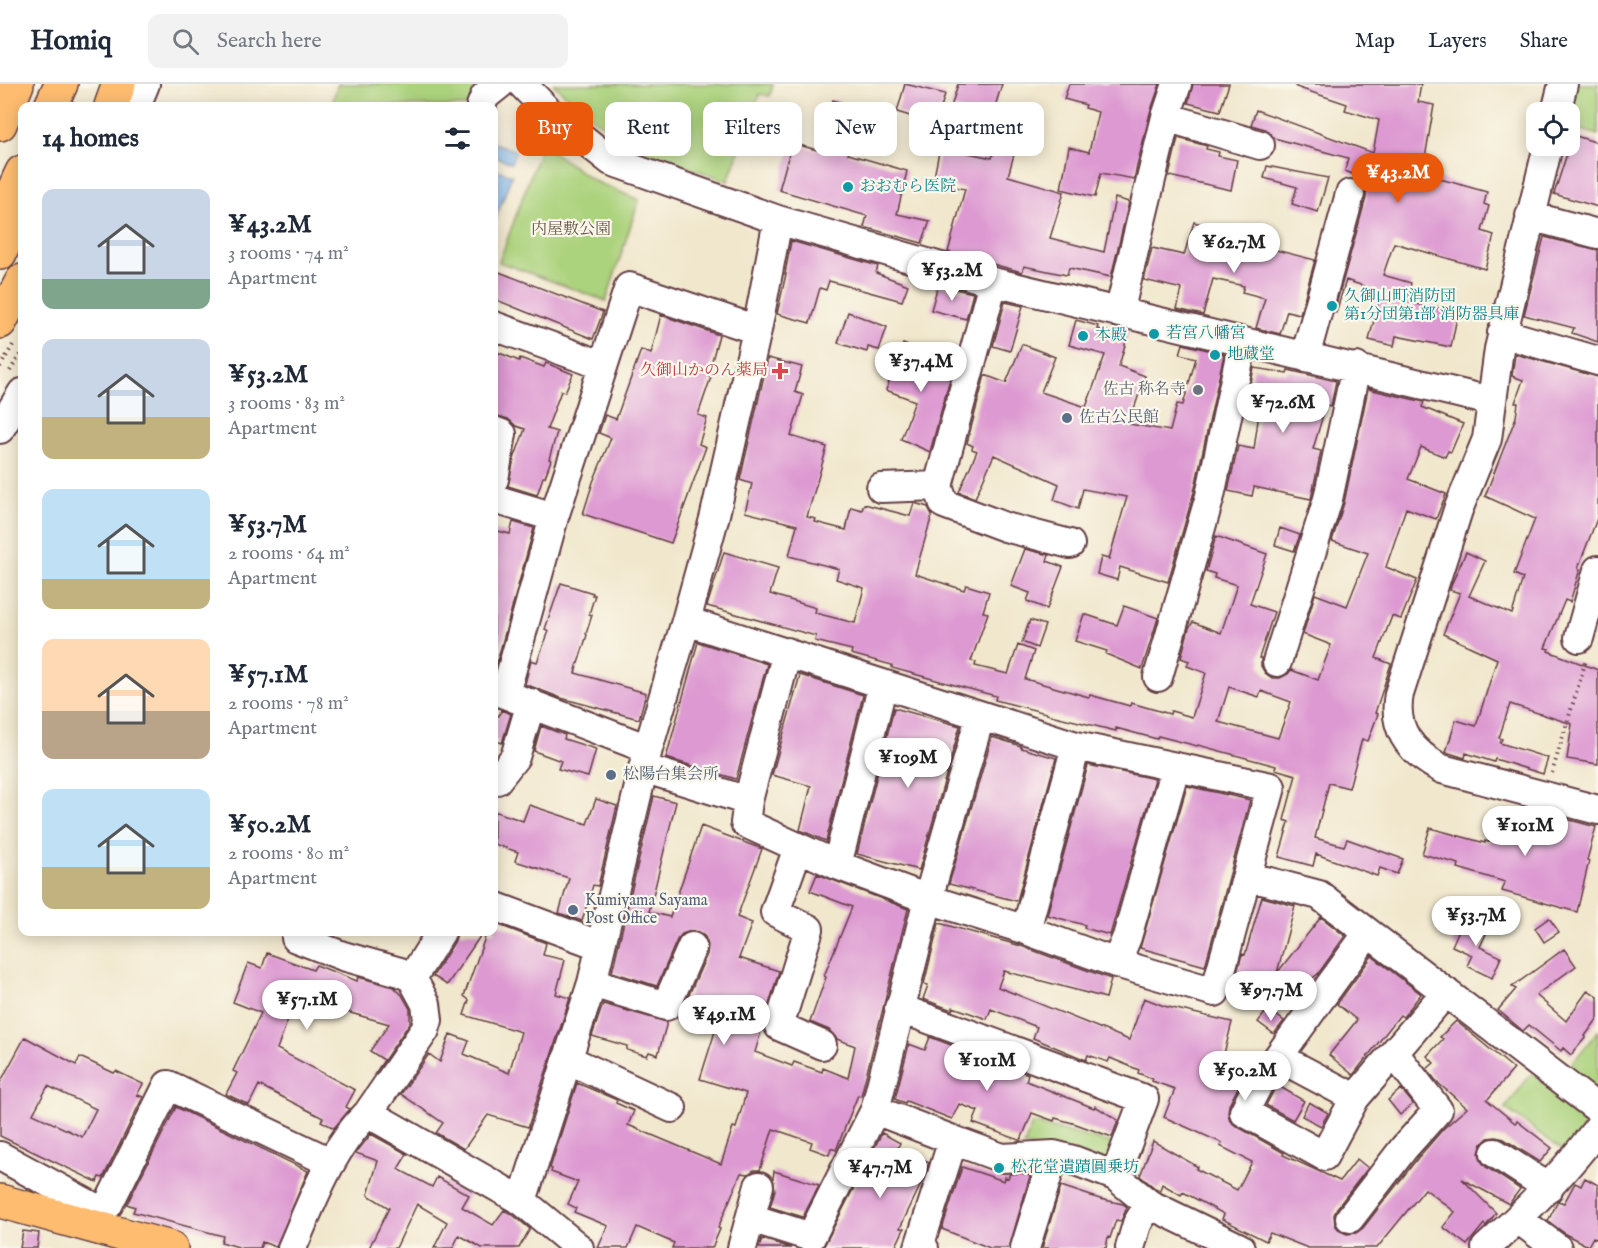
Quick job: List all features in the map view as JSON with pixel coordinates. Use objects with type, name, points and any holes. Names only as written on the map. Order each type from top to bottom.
[{"type":"main road","points":[[0,97],[6,84]]},
{"type":"main road","points":[[0,124],[17,84]]},
{"type":"main road","points":[[53,102],[61,84]]},
{"type":"main road","points":[[68,102],[75,84]]},
{"type":"main road","points":[[112,102],[119,84]]},
{"type":"main road","points":[[0,220],[18,181]]},
{"type":"main road","points":[[0,253],[18,215]]},
{"type":"main road","points":[[8,332],[18,296]]},
{"type":"main road","points":[[0,1201],[97,1218],[171,1248]]},
{"type":"street","points":[[138,102],[145,84]]},
{"type":"street","points":[[482,102],[484,96],[500,84]]},
{"type":"street","points":[[522,84],[548,111],[611,161],[778,220],[993,282],[1119,314],[1356,367],[1491,401]]},
{"type":"street","points":[[1119,314],[1166,117],[1177,84]]},
{"type":"street","points":[[1558,102],[1563,84]]},
{"type":"street","points":[[1166,117],[1260,145]]},
{"type":"street","points":[[1545,156],[1502,333],[1487,439],[1458,510],[1399,694],[1397,714],[1398,723],[1407,741],[1419,755],[1442,769],[1598,810]]},
{"type":"street","points":[[1305,357],[1350,194]]},
{"type":"street","points":[[1530,216],[1598,234]]},
{"type":"street","points":[[522,1201],[592,982],[645,759],[714,519],[757,330],[778,220]]},
{"type":"street","points":[[993,282],[938,486],[944,504],[1005,527],[1070,544]]},
{"type":"street","points":[[498,780],[515,757],[510,696],[554,517],[629,287],[757,330]]},
{"type":"street","points":[[498,327],[602,365]]},
{"type":"street","points":[[1502,333],[1598,361]]},
{"type":"street","points":[[1158,677],[1210,496],[1243,342]]},
{"type":"street","points":[[1277,662],[1328,499],[1356,367]]},
{"type":"street","points":[[0,429],[18,400]]},
{"type":"street","points":[[498,432],[502,434],[498,456]]},
{"type":"street","points":[[881,488],[938,486]]},
{"type":"street","points":[[498,500],[554,517]]},
{"type":"street","points":[[1579,638],[1598,570]]},
{"type":"street","points":[[686,621],[787,652],[980,717],[1076,746],[1271,787],[1215,992],[1116,963],[1026,930],[928,899],[837,865],[745,823],[748,801],[787,652]]},
{"type":"street","points":[[837,865],[883,684]]},
{"type":"street","points":[[510,696],[645,759],[748,801]]},
{"type":"street","points":[[751,1218],[811,1237],[875,1110],[928,899],[980,717]]},
{"type":"street","points":[[1026,930],[1076,746]]},
{"type":"street","points":[[1116,963],[1127,937],[1175,768]]},
{"type":"street","points":[[798,848],[775,912],[809,929],[779,1026],[822,1045]]},
{"type":"street","points":[[1247,876],[1319,895],[1598,1109]]},
{"type":"street","points":[[498,907],[601,946]]},
{"type":"street","points":[[1368,933],[1261,1078],[1244,1112],[1324,1156],[1355,1098],[1446,992]]},
{"type":"street","points":[[412,978],[438,936]]},
{"type":"street","points":[[292,1248],[330,1162],[368,1113],[425,1030],[428,1020],[426,1004],[412,978],[296,938]]},
{"type":"street","points":[[592,982],[666,1006],[692,947]]},
{"type":"street","points":[[899,1008],[1144,1099],[1115,1176]]},
{"type":"street","points":[[1350,1218],[1404,1148],[1438,1110],[1394,1053]]},
{"type":"street","points":[[1278,1057],[1355,1098]]},
{"type":"street","points":[[567,1059],[672,1108]]},
{"type":"street","points":[[0,1156],[97,1218],[108,1205],[168,1085],[330,1162]]},
{"type":"street","points":[[875,1110],[1002,1158],[1054,1155],[1115,1176],[1149,1204],[1240,1248]]},
{"type":"street","points":[[368,1113],[522,1201],[579,1248]]},
{"type":"street","points":[[1486,1248],[1549,1188],[1589,1158],[1598,1128]]},
{"type":"street","points":[[924,1248],[919,1246],[953,1140]]},
{"type":"street","points":[[1495,1153],[1549,1188]]},
{"type":"street","points":[[1025,1248],[1054,1155]]},
{"type":"street","points":[[742,1248],[759,1185]]},
{"type":"street","points":[[1130,1248],[1137,1224],[1149,1204]]},
{"type":"street","points":[[1518,1219],[1557,1248]]},
{"type":"path","points":[[0,367],[8,332]]},
{"type":"path","points":[[1545,797],[1587,656],[1579,638]]},
{"type":"green space","points":[[338,84],[481,84],[474,102],[332,102]]},
{"type":"green space","points":[[553,84],[773,84],[770,96],[760,94],[757,102],[703,102],[703,156],[737,156],[728,181],[656,156],[691,156],[691,102],[605,102],[605,127],[593,118],[593,102],[574,102]]},
{"type":"green space","points":[[1576,84],[1598,84],[1598,135],[1580,129],[1580,102],[1572,102]]},
{"type":"green space","name":"内屋敷公園","points":[[538,156],[559,156],[594,181],[639,200],[606,301],[499,262]]},
{"type":"green space","points":[[1598,1031],[1598,1095],[1565,1072]]},
{"type":"green space","points":[[1532,1073],[1582,1110],[1586,1125],[1565,1152],[1505,1108]]},
{"type":"green space","points":[[1032,1123],[1115,1144],[1110,1163],[1024,1146]]},
{"type":"water","points":[[498,144],[516,151],[511,163],[498,158]]},
{"type":"water","points":[[498,170],[512,175],[498,212]]},
{"type":"building","points":[[905,84],[945,94],[943,102],[909,102],[909,116],[897,112]]},
{"type":"building","points":[[958,84],[1002,84],[996,102],[953,102]]},
{"type":"building","points":[[1069,84],[1160,84],[1150,113],[1134,179],[1101,173],[1095,197],[1061,189],[1069,147],[1089,152],[1098,112],[1085,108],[1086,105],[1064,99]]},
{"type":"building","points":[[1193,84],[1229,84],[1220,111],[1188,103]]},
{"type":"building","points":[[1296,84],[1421,84],[1418,102],[1434,105],[1424,164],[1436,168],[1433,177],[1487,192],[1484,204],[1489,206],[1482,231],[1494,235],[1485,269],[1394,243],[1383,275],[1411,283],[1407,297],[1412,298],[1410,303],[1458,312],[1451,347],[1396,336],[1394,346],[1369,340],[1381,292],[1346,280],[1336,313],[1334,312],[1366,198],[1363,178],[1345,171],[1348,158],[1274,138],[1265,129],[1251,125],[1256,110],[1373,153],[1379,120],[1345,110],[1347,104],[1296,87]]},
{"type":"building","points":[[1580,137],[1598,143],[1598,207],[1554,194],[1566,156],[1580,156]]},
{"type":"building","points":[[1178,138],[1207,146],[1206,149],[1219,152],[1218,156],[1237,160],[1231,190],[1169,176]]},
{"type":"building","points":[[802,146],[814,149],[814,156],[855,156],[907,171],[897,214],[930,221],[922,243],[864,227],[867,216],[779,190],[788,156],[802,156]]},
{"type":"building","points":[[938,156],[992,158],[993,156],[1014,156],[1008,176],[1064,192],[1050,238],[1104,252],[1115,198],[1129,202],[1111,277],[1069,268],[1067,275],[1024,266],[1022,272],[948,252],[965,189],[933,182]]},
{"type":"building","points":[[1267,166],[1328,178],[1318,212],[1292,204],[1297,187],[1264,178]]},
{"type":"building","points":[[1194,222],[1234,234],[1232,239],[1315,260],[1300,314],[1287,311],[1280,334],[1256,328],[1265,298],[1242,292],[1244,286],[1213,279],[1203,315],[1177,309],[1182,289],[1144,280],[1152,248],[1184,255]]},
{"type":"building","points":[[1544,237],[1598,250],[1598,342],[1572,333],[1574,328],[1524,315]]},
{"type":"building","points":[[791,241],[878,266],[876,273],[908,285],[902,301],[829,281],[826,290],[820,288],[810,323],[777,314]]},
{"type":"building","points":[[498,272],[603,312],[593,339],[498,301]]},
{"type":"building","points":[[938,285],[973,293],[966,319],[931,310]]},
{"type":"building","points":[[1005,302],[1023,306],[1010,351],[993,346]]},
{"type":"building","points":[[848,312],[887,327],[879,350],[868,347],[867,352],[838,343]]},
{"type":"building","points":[[661,315],[719,335],[708,375],[711,377],[698,415],[707,418],[699,444],[706,447],[671,543],[583,514],[611,438],[599,433],[605,415],[616,419],[641,350],[651,354]]},
{"type":"building","points":[[1076,320],[1114,333],[1115,329],[1129,331],[1119,366],[1145,376],[1129,424],[1170,431],[1177,404],[1183,405],[1196,358],[1180,354],[1183,344],[1224,354],[1194,492],[1168,582],[1120,567],[1117,580],[1097,574],[1101,557],[1109,559],[1127,497],[1083,489],[1078,509],[1054,500],[1059,484],[994,455],[975,498],[959,492],[977,451],[967,443],[985,375],[1006,383],[1022,344],[1055,357],[1041,392],[1086,407],[1105,355],[1069,345]]},
{"type":"building","points":[[903,344],[954,364],[930,452],[901,439],[915,401],[886,390]]},
{"type":"building","points":[[498,352],[519,361],[520,358],[544,367],[546,363],[573,374],[565,392],[561,391],[547,429],[557,432],[549,459],[551,460],[537,495],[508,486],[514,459],[525,429],[516,426],[508,419],[498,416]]},
{"type":"building","points":[[1515,354],[1598,377],[1598,516],[1578,568],[1580,569],[1570,602],[1565,600],[1545,648],[1598,670],[1598,764],[1567,759],[1572,724],[1510,704],[1499,738],[1502,739],[1500,743],[1548,758],[1543,774],[1495,759],[1494,762],[1466,753],[1465,758],[1446,752],[1456,720],[1476,726],[1497,659],[1443,634],[1460,593],[1450,590],[1452,583],[1466,552],[1485,561],[1469,596],[1512,614],[1523,578],[1514,574],[1535,519],[1485,496],[1516,417],[1518,403],[1515,403],[1523,380],[1512,376]]},
{"type":"building","points":[[768,358],[802,367],[795,392],[803,395],[791,436],[827,447],[807,517],[816,519],[815,522],[846,530],[851,507],[862,510],[864,504],[910,516],[914,503],[928,507],[932,515],[915,574],[964,590],[966,585],[989,592],[983,612],[988,613],[971,661],[976,662],[975,666],[1008,674],[1018,645],[1034,651],[1025,679],[1089,697],[1090,695],[1130,706],[1131,703],[1170,714],[1171,711],[1192,717],[1206,673],[1187,666],[1189,661],[1181,658],[1189,628],[1193,622],[1221,633],[1237,585],[1214,578],[1215,574],[1206,571],[1216,536],[1267,554],[1250,604],[1274,612],[1259,658],[1261,658],[1261,666],[1265,673],[1272,678],[1280,678],[1291,670],[1318,680],[1331,645],[1303,634],[1315,594],[1347,606],[1368,553],[1332,541],[1344,503],[1368,389],[1424,402],[1422,407],[1463,424],[1451,452],[1448,451],[1445,457],[1421,447],[1408,479],[1446,494],[1436,519],[1406,508],[1386,567],[1417,580],[1401,619],[1392,616],[1376,658],[1391,664],[1375,713],[1378,714],[1368,741],[1362,739],[1349,788],[1329,783],[1315,838],[1344,846],[1347,839],[1403,859],[1397,874],[1380,868],[1377,876],[1316,854],[1313,866],[1279,857],[1289,822],[1284,820],[1296,775],[1275,769],[1276,766],[1198,745],[1158,736],[1157,739],[1116,728],[1116,731],[995,700],[996,696],[892,668],[892,665],[851,654],[852,650],[815,641],[816,636],[707,606],[724,552],[778,568],[770,594],[816,608],[815,613],[855,623],[864,588],[836,579],[839,569],[789,556],[797,525],[745,512],[752,484],[740,480]],"holes":[[[1229,687],[1259,697],[1261,691],[1291,702],[1278,738],[1218,722]]]},
{"type":"building","points":[[1254,368],[1287,373],[1288,370],[1336,381],[1331,406],[1326,405],[1313,449],[1321,451],[1311,499],[1254,487],[1252,496],[1228,491],[1238,446],[1254,449],[1259,413],[1245,411]]},
{"type":"building","points":[[513,522],[534,528],[498,658],[498,531],[510,534]]},
{"type":"building","points":[[1280,528],[1300,535],[1294,551],[1275,545]]},
{"type":"building","points":[[1025,549],[1049,555],[1047,561],[1063,567],[1047,609],[1027,601],[1030,593],[1011,586]]},
{"type":"building","points":[[561,583],[595,595],[589,614],[592,615],[587,635],[575,673],[646,693],[639,719],[561,698],[525,684],[531,660],[537,662],[549,631],[545,629]]},
{"type":"building","points":[[1124,606],[1158,618],[1142,669],[1106,654],[1107,651],[1075,641],[1084,614],[1117,625]]},
{"type":"building","points":[[1030,620],[1045,625],[1037,648],[1022,642]]},
{"type":"building","points":[[698,642],[767,664],[736,779],[666,758]]},
{"type":"building","points":[[800,675],[863,695],[826,841],[800,830],[811,786],[772,775]]},
{"type":"building","points":[[894,708],[960,726],[919,870],[857,854]]},
{"type":"building","points":[[501,710],[511,714],[502,743],[498,742]]},
{"type":"building","points":[[541,726],[565,735],[564,739],[596,749],[588,777],[558,769],[561,761],[534,751]]},
{"type":"building","points":[[992,737],[1056,758],[1017,901],[949,884]]},
{"type":"building","points":[[1088,765],[1155,779],[1110,935],[1084,928],[1085,925],[1047,915]]},
{"type":"building","points":[[1187,786],[1250,800],[1205,966],[1140,948]]},
{"type":"building","points":[[654,796],[676,802],[649,912],[670,917],[701,826],[762,849],[737,917],[752,923],[739,958],[779,971],[755,1052],[792,1066],[794,1062],[822,1072],[823,1068],[848,1078],[855,1046],[837,1039],[829,1030],[810,1022],[826,977],[824,976],[852,907],[810,891],[817,874],[908,909],[861,1096],[858,1095],[836,1150],[831,1148],[829,1155],[810,1148],[812,1142],[773,1129],[760,1170],[754,1170],[748,1174],[741,1173],[712,1248],[672,1248],[674,1243],[637,1227],[628,1248],[598,1248],[608,1226],[574,1212],[576,1208],[568,1204],[578,1182],[551,1172],[550,1168],[577,1083],[617,1100],[616,1103],[634,1111],[628,1125],[721,1164],[733,1127],[736,1128],[746,1093],[700,1079],[719,1019],[684,1006],[707,954],[708,945],[705,937],[699,932],[691,931],[682,934],[677,940],[657,986],[612,972]]},
{"type":"building","points":[[596,799],[617,806],[598,886],[593,885],[582,921],[559,913],[569,878],[515,861],[518,852],[498,845],[498,812],[523,821],[529,805],[587,824]]},
{"type":"building","points":[[1497,813],[1544,826],[1547,814],[1596,827],[1577,912],[1502,891],[1505,882],[1458,868],[1459,864],[1422,854],[1430,828],[1485,843],[1485,841],[1489,842]]},
{"type":"building","points":[[1262,897],[1295,906],[1277,973],[1321,917],[1345,936],[1318,974],[1296,997],[1235,981]]},
{"type":"building","points":[[1465,916],[1489,927],[1480,947],[1501,957],[1492,978],[1467,966],[1472,955],[1452,946]]},
{"type":"building","points":[[1549,918],[1559,932],[1544,942],[1535,928]]},
{"type":"building","points":[[939,923],[1021,946],[1111,979],[1106,998],[1004,971],[998,987],[1129,1040],[1144,998],[1164,1006],[1232,1022],[1221,1066],[1224,1063],[1245,1074],[1229,1105],[1230,1121],[1284,1153],[1283,1155],[1340,1181],[1357,1159],[1368,1168],[1334,1215],[1335,1225],[1347,1234],[1356,1233],[1363,1228],[1417,1159],[1444,1128],[1467,1108],[1437,1082],[1427,1069],[1434,1063],[1427,1056],[1443,1039],[1440,1037],[1456,1021],[1514,1069],[1487,1100],[1515,1123],[1517,1121],[1552,1148],[1540,1162],[1504,1139],[1488,1138],[1482,1144],[1479,1153],[1486,1167],[1520,1189],[1509,1204],[1462,1179],[1496,1213],[1467,1245],[1443,1227],[1455,1212],[1425,1189],[1377,1248],[1308,1248],[1270,1233],[1266,1241],[1222,1219],[1224,1214],[1183,1192],[1181,1195],[1162,1184],[1160,1190],[1140,1176],[1153,1141],[1198,1167],[1196,1169],[1237,1190],[1252,1162],[1220,1146],[1222,1143],[1164,1117],[1175,1089],[1152,1081],[1153,1079],[1138,1073],[1139,1070],[1110,1058],[1108,1062],[1088,1055],[1086,1060],[1033,1038],[1037,1027],[991,1009],[987,1019],[953,1007],[952,1010],[923,999],[928,985],[924,984]]},
{"type":"building","points":[[498,925],[546,943],[543,955],[565,960],[556,994],[570,998],[528,1127],[488,1115],[464,1149],[436,1133],[443,1123],[401,1094],[429,1054],[440,1062],[450,1034],[469,1041],[464,1054],[509,1073],[521,1032],[464,1015],[469,1000],[464,996],[486,936],[498,936]]},
{"type":"building","points":[[456,936],[480,936],[447,985],[433,976]]},
{"type":"building","points":[[1564,949],[1576,966],[1536,995],[1566,1021],[1588,990],[1598,997],[1598,1018],[1571,1055],[1563,1048],[1561,1051],[1529,1025],[1523,1031],[1498,1010],[1516,989],[1512,987]]},
{"type":"building","points":[[267,953],[313,970],[316,965],[357,981],[358,977],[394,987],[410,1009],[410,1023],[374,1075],[384,1060],[370,1051],[389,1024],[340,1010],[336,1018],[295,1000],[277,1049],[355,1090],[346,1107],[350,1109],[334,1128],[321,1121],[323,1118],[259,1085],[249,1105],[226,1094],[237,1073],[233,1071],[261,1013],[233,1002],[248,963],[262,968]]},
{"type":"building","points":[[1372,956],[1421,994],[1403,1017],[1400,1015],[1353,1075],[1329,1055],[1357,1020],[1337,1004]]},
{"type":"building","points":[[603,1004],[667,1022],[658,1055],[649,1052],[647,1056],[627,1050],[627,1046],[592,1036]]},
{"type":"building","points":[[1268,1009],[1284,1021],[1274,1034],[1258,1022]]},
{"type":"building","points":[[25,1037],[76,1065],[80,1057],[143,1084],[137,1095],[143,1097],[103,1178],[99,1177],[97,1182],[0,1136],[0,1083]],"holes":[[[48,1086],[96,1109],[82,1137],[33,1114]]]},
{"type":"building","points":[[930,1037],[1028,1074],[1026,1081],[1094,1108],[1095,1106],[1118,1120],[1112,1137],[1076,1124],[1055,1118],[1054,1121],[1032,1113],[1021,1140],[1019,1140],[973,1123],[978,1111],[959,1104],[952,1119],[895,1099],[909,1044],[925,1050]]},
{"type":"building","points":[[1277,1085],[1304,1101],[1293,1120],[1266,1105]]},
{"type":"building","points":[[1401,1089],[1413,1104],[1400,1115],[1388,1100]]},
{"type":"building","points":[[1309,1102],[1328,1113],[1321,1126],[1302,1116]]},
{"type":"building","points":[[176,1107],[308,1171],[276,1247],[262,1242],[260,1248],[242,1248],[221,1242],[223,1236],[133,1212],[135,1207],[127,1204]]},
{"type":"building","points":[[882,1133],[900,1143],[897,1149],[929,1162],[900,1228],[904,1229],[895,1248],[823,1248]]},
{"type":"building","points":[[371,1134],[407,1154],[398,1169],[432,1187],[437,1177],[469,1195],[462,1207],[493,1225],[504,1210],[513,1215],[530,1229],[519,1248],[482,1248],[459,1235],[453,1248],[434,1248],[447,1222],[417,1204],[396,1248],[369,1248],[389,1208],[368,1195],[378,1161],[356,1153]]},
{"type":"building","points":[[962,1167],[1004,1181],[1005,1177],[1008,1178],[1010,1174],[1022,1173],[1030,1176],[1009,1248],[990,1248],[942,1229]]},
{"type":"building","points":[[774,1171],[819,1185],[803,1217],[770,1207],[775,1190]]},
{"type":"building","points":[[1585,1178],[1598,1185],[1598,1240],[1593,1237],[1588,1246],[1567,1235],[1548,1221],[1558,1201],[1564,1203],[1575,1183],[1581,1186]]},
{"type":"building","points":[[1061,1186],[1127,1207],[1121,1221],[1116,1220],[1110,1238],[1108,1237],[1106,1248],[1042,1248]]},
{"type":"building","points":[[23,1231],[39,1233],[37,1248],[20,1248]]},
{"type":"building","points":[[762,1239],[791,1248],[759,1248]]},
{"type":"place","name":"おおむら医院","points":[[848,187]]},
{"type":"place","name":"久御山町消防団 第1分団第1部 消防器具庫","points":[[1332,306]]},
{"type":"place","name":"若宮八幡宮","points":[[1154,334]]},
{"type":"place","name":"本殿","points":[[1083,336]]},
{"type":"place","name":"地蔵堂","points":[[1215,355]]},
{"type":"place","name":"久御山かのん薬局","points":[[780,371]]},
{"type":"place","name":"佐古 称名寺","points":[[1198,390]]},
{"type":"place","name":"佐古公民館","points":[[1067,418]]},
{"type":"place","name":"松陽台集会所","points":[[611,775]]},
{"type":"place","name":"Kumiyama Sayama Post Office","points":[[573,910]]},
{"type":"place","name":"松花堂遺蹟圓乗坊","points":[[999,1168]]}]
